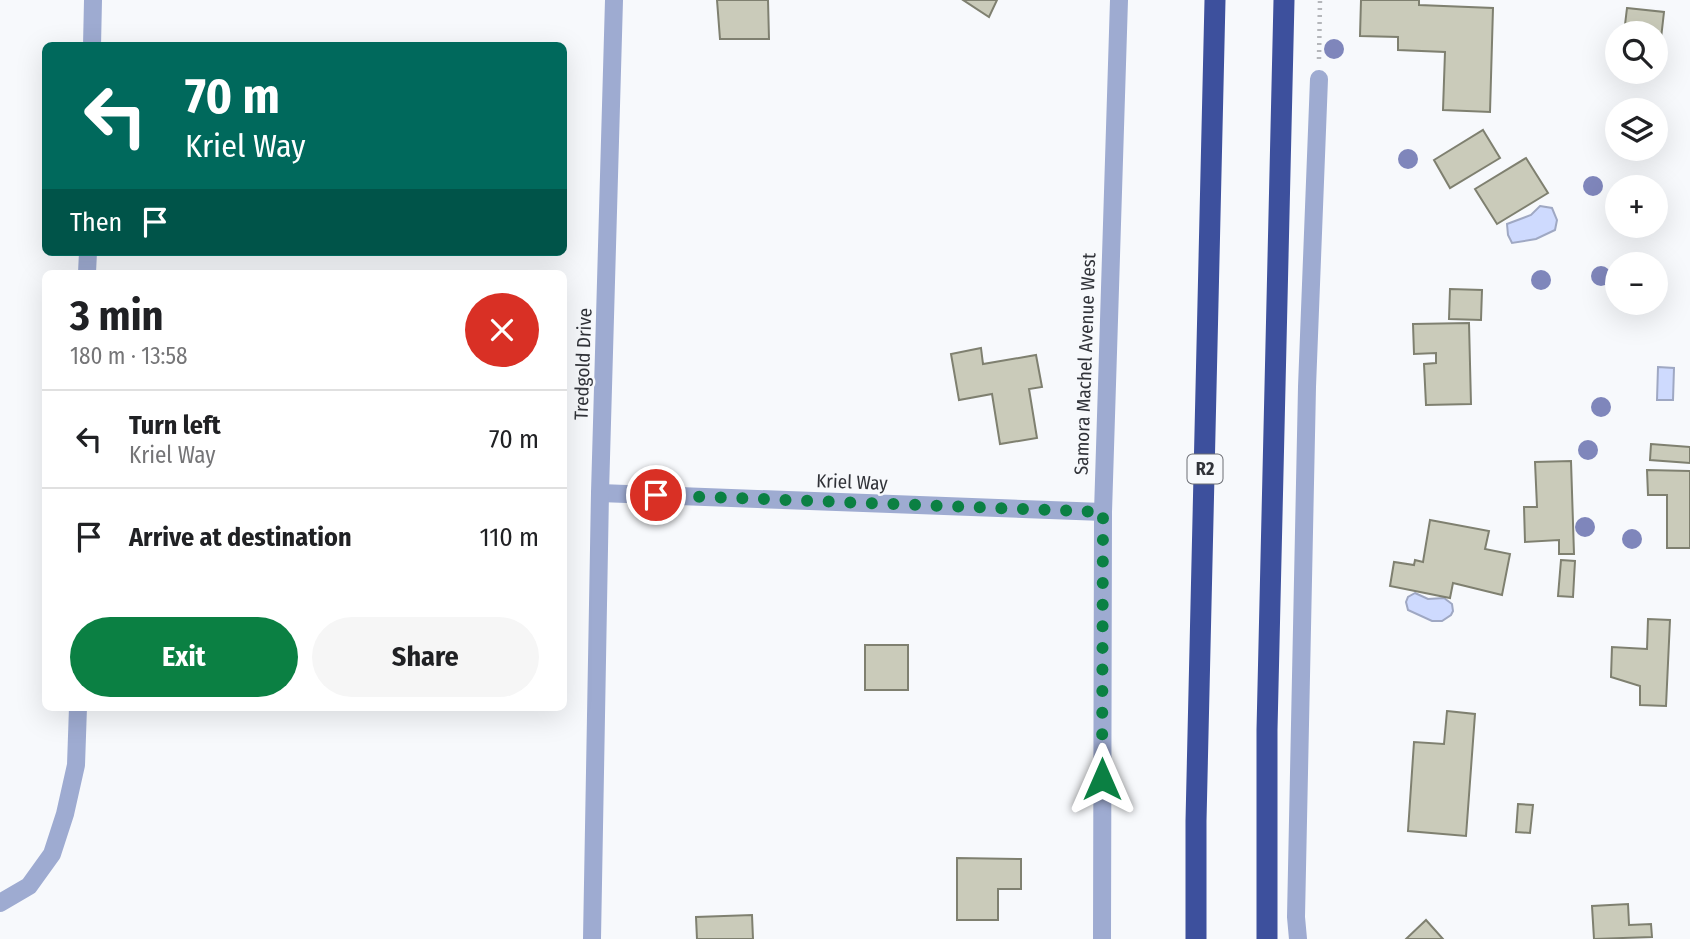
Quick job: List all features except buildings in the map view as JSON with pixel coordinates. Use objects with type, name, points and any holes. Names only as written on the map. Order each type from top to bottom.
[{"type":"highway","name":"R2","points":[[1196,939],[1196,821],[1215,0]]},
{"type":"highway","points":[[1267,939],[1267,730],[1284,0]]},
{"type":"street","points":[[92,42],[93,0]]},
{"type":"street","name":"Tredgold Drive","points":[[592,939],[600,493],[614,0]]},
{"type":"street","name":"Samora Machel Avenue West","points":[[1102,939],[1103,512],[1119,0]]},
{"type":"street","points":[[1298,939],[1296,917],[1307,387],[1319,79]]},
{"type":"street","name":"Kriel Way","points":[[600,493],[1103,512]]},
{"type":"street","points":[[0,904],[29,886],[52,855],[76,765],[78,711]]},
{"type":"path","points":[[1319,79],[1320,0]]},
{"type":"water","points":[[1540,206],[1552,208],[1557,220],[1555,230],[1536,239],[1512,243],[1507,224],[1531,215]]},
{"type":"water","points":[[1658,367],[1674,368],[1673,400],[1657,400]]},
{"type":"water","points":[[1415,593],[1428,599],[1444,598],[1452,604],[1451,615],[1442,621],[1432,621],[1408,610],[1408,597]]},
{"type":"route","points":[[656,495],[1103,512],[1102,779]]}]
